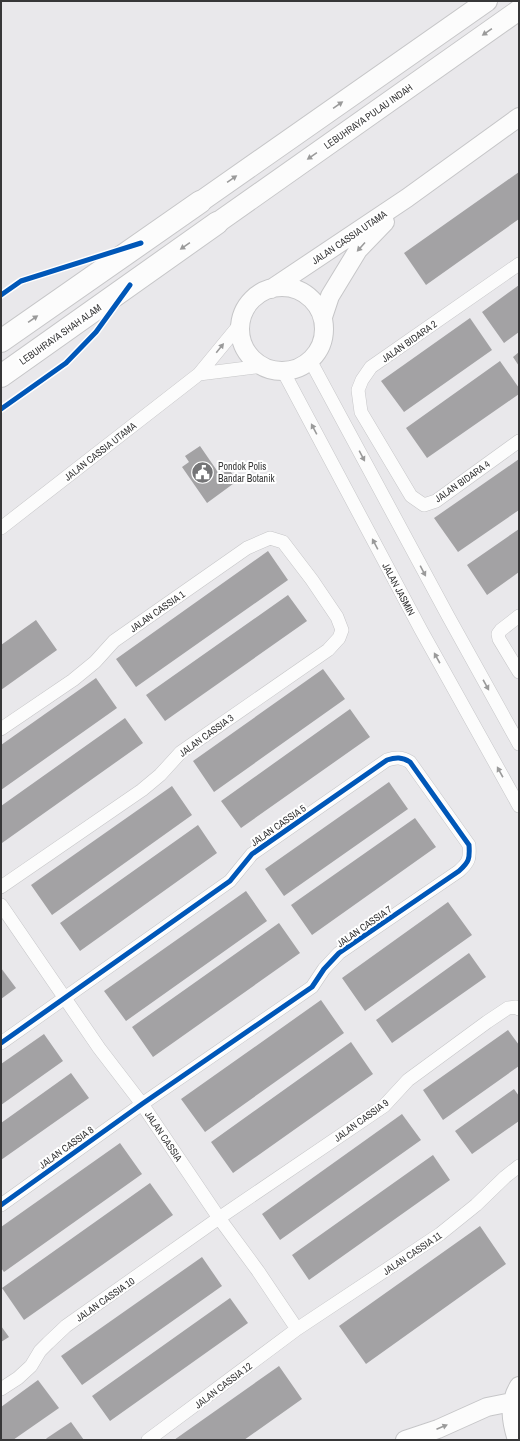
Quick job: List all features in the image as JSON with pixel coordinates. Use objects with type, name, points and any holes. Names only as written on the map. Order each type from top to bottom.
[{"type":"highway","points":[[1,341],[200,202]]},
{"type":"highway","name":"LEBUHRAYA SHAH ALAM","points":[[1,376],[217,223]]},
{"type":"main road","points":[[200,202],[487,1]]},
{"type":"main road","name":"LEBUHRAYA PULAU INDAH","points":[[217,223],[519,10]]},
{"type":"street","name":"JALAN CASSIA UTAMA","points":[[271,289],[407,198],[519,118]]},
{"type":"street","name":"JALAN CASSIA UTAMA","points":[[323,317],[330,296],[358,250],[407,198]]},
{"type":"street","name":"JALAN BIDARA 2","points":[[381,446],[361,412],[358,390],[362,380],[371,367],[519,264]]},
{"type":"street","points":[[284,287],[297,290],[308,296],[317,306],[323,317],[324,329],[318,351],[310,360],[293,370],[273,370],[263,366],[253,359],[245,348],[241,336],[241,323],[245,311],[251,301],[260,294],[271,289],[284,287]]},
{"type":"street","name":"JALAN CASSIA UTAMA","points":[[1,528],[199,374],[241,323]]},
{"type":"street","points":[[310,360],[519,744]]},
{"type":"street","points":[[199,374],[263,366]]},
{"type":"street","name":"JALAN JASMIN","points":[[283,371],[417,623],[519,806]]},
{"type":"street","name":"JALAN BIDARA 4","points":[[381,446],[411,496],[424,505],[436,500],[519,441]]},
{"type":"street","name":"JALAN CASSIA 1","points":[[1,729],[73,680],[95,662],[114,641],[247,548],[270,538],[283,542],[312,580]]},
{"type":"street","name":"JALAN CASSIA 3","points":[[1,887],[142,790],[160,775],[181,752],[328,650],[339,638],[342,630],[337,616],[312,580]]},
{"type":"street","points":[[519,616],[510,622],[498,634],[499,639],[519,672]]},
{"type":"street","name":"JALAN CASSIA 5","points":[[1,1043],[230,881],[252,854],[387,760],[404,758],[410,762],[441,804]]},
{"type":"street","name":"JALAN CASSIA 7","points":[[142,1104],[312,986],[324,969],[339,953],[459,872],[466,865],[470,857],[469,845],[441,804]]},
{"type":"street","name":"JALAN CASSIA","points":[[1,905],[64,998],[142,1104],[219,1218],[258,1271],[297,1330]]},
{"type":"street","name":"JALAN CASSIA 9","points":[[219,1218],[384,1106],[408,1080],[502,1012],[508,1008],[519,1009]]},
{"type":"street","name":"JALAN CASSIA 8","points":[[1,1205],[142,1104]]},
{"type":"street","name":"JALAN CASSIA 11","points":[[297,1330],[440,1234],[476,1205],[505,1177],[519,1166]]},
{"type":"street","name":"JALAN CASSIA 10","points":[[1,1389],[18,1378],[32,1366],[40,1351],[66,1326],[219,1218]]},
{"type":"street","name":"JALAN CASSIA 12","points":[[148,1440],[297,1330]]},
{"type":"street","points":[[405,1440],[438,1429],[516,1394]]},
{"type":"street","points":[[516,1394],[511,1421],[517,1440]]},
{"type":"building","points":[[519,172],[519,219],[426,285],[404,253]]},
{"type":"building","points":[[519,285],[519,332],[504,343],[482,312]]},
{"type":"building","points":[[470,318],[492,350],[404,412],[381,381]]},
{"type":"building","points":[[519,352],[519,366],[513,357]]},
{"type":"building","points":[[500,361],[519,388],[519,394],[427,458],[406,428]]},
{"type":"building","name":"Pondok Polis Bandar Botanik","points":[[200,446],[220,475],[229,469],[237,481],[207,503],[182,467],[189,462],[185,456]]},
{"type":"building","points":[[519,459],[519,510],[458,552],[434,518]]},
{"type":"building","points":[[519,529],[519,572],[487,595],[467,565]]},
{"type":"building","points":[[268,551],[288,580],[136,687],[116,659]]},
{"type":"building","points":[[288,595],[307,621],[165,721],[146,695]]},
{"type":"building","points":[[36,620],[57,650],[1,690],[1,645]]},
{"type":"building","points":[[323,669],[345,699],[214,792],[193,761]]},
{"type":"building","points":[[96,678],[117,708],[1,790],[1,745]]},
{"type":"building","points":[[350,709],[370,737],[241,828],[221,801]]},
{"type":"building","points":[[125,718],[143,743],[2,843],[1,806]]},
{"type":"building","points":[[389,782],[408,809],[284,896],[265,869]]},
{"type":"building","points":[[172,786],[192,815],[52,915],[31,885]]},
{"type":"building","points":[[415,818],[436,847],[312,935],[291,905]]},
{"type":"building","points":[[198,825],[217,853],[80,951],[60,923]]},
{"type":"building","points":[[246,891],[267,921],[126,1021],[104,991]]},
{"type":"building","points":[[448,902],[472,935],[365,1011],[342,978]]},
{"type":"building","points":[[279,923],[300,953],[153,1057],[132,1027]]},
{"type":"building","points":[[469,953],[486,977],[392,1043],[376,1020]]},
{"type":"building","points":[[1,968],[16,988],[1,999]]},
{"type":"building","points":[[321,1000],[344,1033],[205,1132],[181,1099]]},
{"type":"building","points":[[508,1030],[519,1045],[519,1066],[443,1120],[423,1090]]},
{"type":"building","points":[[44,1034],[63,1061],[1,1105],[1,1064]]},
{"type":"building","points":[[351,1042],[373,1074],[233,1173],[211,1142]]},
{"type":"building","points":[[71,1073],[89,1098],[1,1160],[1,1123]]},
{"type":"building","points":[[514,1089],[519,1096],[519,1121],[472,1154],[455,1131]]},
{"type":"building","points":[[402,1114],[421,1140],[280,1240],[262,1214]]},
{"type":"building","points":[[120,1143],[142,1174],[4,1272],[1,1268],[1,1227]]},
{"type":"building","points":[[433,1155],[450,1180],[309,1280],[292,1255]]},
{"type":"building","points":[[150,1183],[173,1215],[24,1320],[2,1288]]},
{"type":"building","points":[[480,1226],[506,1264],[366,1364],[339,1326]]},
{"type":"building","points":[[202,1257],[222,1286],[82,1385],[61,1356]]},
{"type":"building","points":[[230,1298],[248,1323],[110,1421],[92,1396]]},
{"type":"building","points":[[1,1326],[9,1337],[1,1342]]},
{"type":"building","points":[[279,1366],[302,1399],[244,1440],[174,1440]]},
{"type":"building","points":[[38,1380],[59,1408],[13,1440],[1,1440],[1,1407]]},
{"type":"building","points":[[71,1422],[84,1440],[45,1440],[47,1438]]},
{"type":"cycle path","points":[[1,295],[21,281],[141,243]]},
{"type":"cycle path","points":[[1,409],[66,363],[96,332],[130,285]]},
{"type":"cycle path","points":[[1,1043],[230,881],[252,854],[387,760],[399,758],[410,762],[469,845],[468,860],[459,871],[339,953],[324,969],[312,987],[142,1104],[1,1205]]},
{"type":"place","name":"Pondok Polis Bandar Botanik","points":[[202,472]]}]
